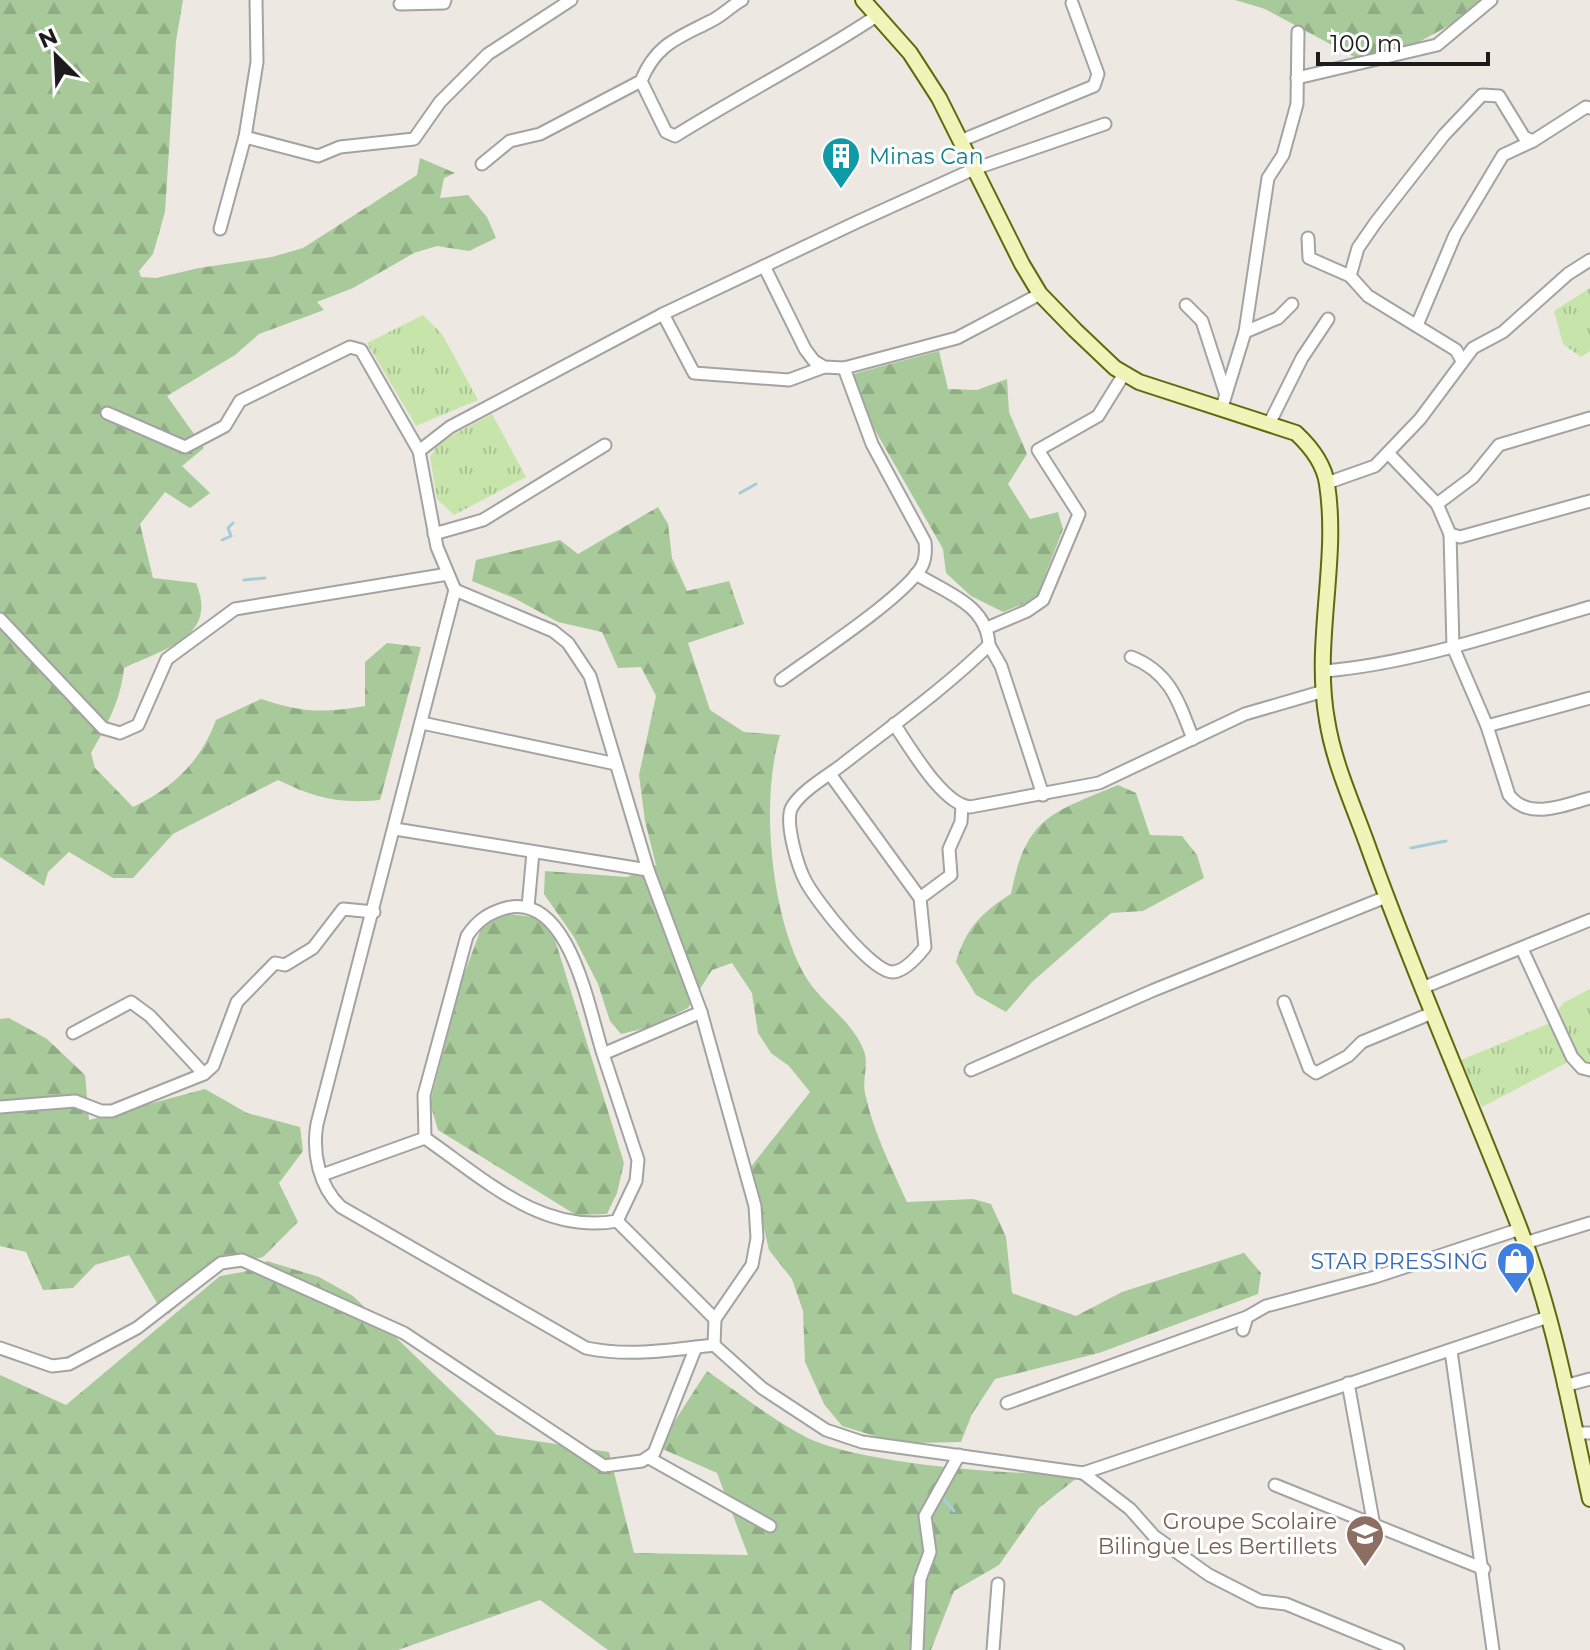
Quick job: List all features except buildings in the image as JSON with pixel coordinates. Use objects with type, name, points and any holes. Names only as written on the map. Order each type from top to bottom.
[{"type":"main road","points":[[863,0],[917,64],[1040,294],[1124,374],[1223,399],[1269,424],[1296,433],[1310,446],[1327,483],[1324,691],[1333,748],[1386,897],[1522,1236],[1548,1317],[1564,1386],[1583,1433],[1590,1499]]},
{"type":"street","points":[[220,229],[245,137],[257,62],[256,0]]},
{"type":"street","points":[[400,4],[445,0]]},
{"type":"street","points":[[245,137],[318,156],[340,147],[414,139],[440,102],[488,54],[571,0]]},
{"type":"street","points":[[482,164],[510,141],[540,134],[641,81],[648,64],[671,38],[714,20],[742,0]]},
{"type":"street","points":[[1297,78],[1437,45],[1491,0]]},
{"type":"street","points":[[960,141],[1094,86],[1098,74],[1072,3]]},
{"type":"street","points":[[641,81],[666,132],[675,136],[731,100],[814,58],[878,15]]},
{"type":"street","points":[[1223,399],[1245,332],[1268,178],[1283,155],[1297,104],[1298,32]]},
{"type":"street","points":[[1350,276],[1358,248],[1376,222],[1444,135],[1482,95],[1499,96],[1524,137],[1533,141]]},
{"type":"street","points":[[1417,325],[1455,235],[1503,155],[1533,141],[1586,107],[1590,108]]},
{"type":"street","points":[[419,451],[450,427],[663,314],[974,169],[1105,124]]},
{"type":"street","points":[[1308,238],[1309,258],[1350,276],[1368,296],[1456,350],[1462,361]]},
{"type":"street","points":[[1327,483],[1375,466],[1389,454],[1473,348],[1503,332],[1568,274],[1590,260]]},
{"type":"street","points":[[764,266],[805,349],[814,361],[824,367]]},
{"type":"street","points":[[663,314],[694,373],[789,380],[824,367],[844,368],[957,338],[1040,294]]},
{"type":"street","points":[[1245,332],[1278,318],[1292,304]]},
{"type":"street","points":[[1186,305],[1202,321],[1223,399]]},
{"type":"street","points":[[1269,424],[1302,358],[1328,319]]},
{"type":"street","points":[[107,413],[185,447],[225,426],[240,401],[355,346],[361,350],[419,451],[434,534],[455,590],[314,1140],[322,1175],[334,1200],[341,1207],[586,1348],[605,1352],[714,1345],[762,1388],[826,1430],[862,1442],[1083,1473],[1548,1317]]},
{"type":"street","points":[[781,680],[851,630],[916,574],[926,554],[925,542],[872,444],[844,368]]},
{"type":"street","points":[[987,628],[1043,600],[1079,514],[1038,450],[1098,416],[1124,374]]},
{"type":"street","points":[[1437,504],[1473,477],[1499,445],[1590,418]]},
{"type":"street","points":[[434,534],[483,520],[605,445]]},
{"type":"street","points":[[1389,454],[1437,504],[1450,534],[1453,647],[1487,726],[1509,795],[1516,804],[1534,811],[1590,798]]},
{"type":"street","points":[[1450,534],[1460,537],[1590,501]]},
{"type":"street","points":[[0,619],[103,728],[120,733],[138,725],[167,659],[235,609],[448,574]]},
{"type":"street","points":[[916,574],[979,612],[987,628],[989,645],[1001,666],[1043,795]]},
{"type":"street","points":[[455,590],[553,631],[568,643],[590,676],[648,870],[701,1012],[755,1206],[757,1238],[752,1265],[715,1319],[714,1345]]},
{"type":"street","points":[[1325,671],[1358,668],[1453,647],[1590,607]]},
{"type":"street","points":[[830,774],[920,898],[925,947],[901,970],[891,972],[874,965],[818,901],[797,858],[789,816],[797,800],[989,645]]},
{"type":"street","points":[[1131,657],[1155,667],[1172,687],[1193,739]]},
{"type":"street","points":[[962,806],[1043,795],[1099,783],[1264,707],[1324,691]]},
{"type":"street","points":[[1487,726],[1590,698]]},
{"type":"street","points":[[422,723],[616,764]]},
{"type":"street","points":[[894,724],[928,774],[962,806]]},
{"type":"street","points":[[920,898],[951,875],[949,849],[961,822],[962,806]]},
{"type":"street","points":[[395,829],[648,870]]},
{"type":"street","points":[[528,907],[533,852]]},
{"type":"street","points":[[971,1070],[1154,990],[1386,897]]},
{"type":"street","points":[[425,1138],[424,1095],[467,936],[476,922],[492,913],[528,907],[556,926],[568,945],[638,1160],[636,1181],[617,1221]]},
{"type":"street","points":[[0,1107],[75,1101],[101,1111],[112,1111],[204,1074],[217,1060],[241,994],[275,963],[285,965],[294,956],[309,951],[343,909],[374,912]]},
{"type":"street","points":[[1422,988],[1590,920]]},
{"type":"street","points":[[1522,949],[1572,1057],[1582,1068],[1590,1070]]},
{"type":"street","points":[[73,1033],[131,1002],[150,1016],[204,1074]]},
{"type":"street","points":[[1284,1002],[1309,1068],[1316,1073],[1348,1056],[1362,1042],[1432,1013]]},
{"type":"street","points":[[603,1054],[701,1012]]},
{"type":"street","points":[[322,1175],[425,1138]]},
{"type":"street","points":[[425,1138],[543,1216],[596,1225],[617,1221]]},
{"type":"street","points":[[617,1221],[715,1319]]},
{"type":"street","points":[[1007,1403],[1247,1317],[1266,1306],[1522,1236],[1590,1223]]},
{"type":"street","points":[[0,1348],[60,1367],[137,1328],[221,1263],[242,1260],[404,1333],[597,1464],[612,1466],[649,1458],[770,1526]]},
{"type":"street","points":[[1243,1330],[1247,1317]]},
{"type":"street","points":[[649,1458],[696,1347]]},
{"type":"street","points":[[1451,1351],[1493,1650]]},
{"type":"street","points":[[1564,1386],[1590,1379]]},
{"type":"street","points":[[1348,1383],[1374,1526]]},
{"type":"street","points":[[917,1650],[921,1573],[930,1552],[925,1516],[959,1455]]},
{"type":"street","points":[[1083,1473],[1130,1509],[1154,1536],[1209,1575],[1260,1601],[1286,1604],[1398,1650]]},
{"type":"street","points":[[1275,1485],[1484,1569]]},
{"type":"street","points":[[993,1650],[998,1584]]},
{"type":"green space","points":[[0,0],[183,0],[176,41],[165,212],[153,254],[139,271],[141,277],[156,278],[272,257],[303,248],[417,175],[420,158],[455,173],[444,178],[440,198],[468,195],[487,217],[496,238],[469,251],[437,246],[414,253],[353,288],[317,302],[324,310],[259,334],[235,355],[167,396],[204,448],[182,466],[210,493],[190,508],[165,492],[140,524],[153,578],[196,583],[201,601],[200,616],[194,629],[184,639],[124,668],[116,702],[91,753],[95,768],[133,807],[161,791],[184,772],[210,735],[216,720],[261,699],[313,710],[365,706],[365,662],[387,643],[421,647],[380,800],[328,798],[278,780],[173,834],[133,878],[113,878],[69,852],[48,872],[44,886],[0,857]]},
{"type":"green space","points":[[1235,0],[1481,0],[1452,24],[1373,67],[1265,9]]},
{"type":"green space","points":[[1590,288],[1590,351],[1581,357],[1563,344],[1554,311]]},
{"type":"green space","points":[[423,315],[442,334],[478,400],[416,426],[367,343]]},
{"type":"green space","points":[[939,351],[948,389],[977,390],[1007,379],[1009,412],[1027,454],[1008,484],[1030,519],[1058,512],[1063,529],[1036,599],[1003,612],[971,596],[946,573],[943,549],[868,418],[853,374]]},
{"type":"green space","points":[[492,414],[526,477],[454,515],[437,499],[430,457],[437,446],[451,436]]},
{"type":"green space","points":[[658,507],[668,524],[672,558],[687,591],[729,581],[744,624],[688,643],[710,710],[744,732],[780,735],[774,762],[770,824],[772,857],[784,921],[804,974],[852,1030],[864,1051],[864,1088],[868,1107],[907,1202],[973,1199],[991,1204],[1006,1237],[1012,1293],[1076,1316],[1122,1292],[1244,1253],[1261,1273],[1258,1294],[1099,1353],[995,1379],[972,1414],[961,1442],[916,1443],[878,1437],[842,1426],[824,1404],[805,1362],[803,1311],[792,1279],[769,1250],[750,1168],[810,1092],[789,1066],[771,1053],[758,1033],[752,993],[732,963],[712,970],[688,1008],[650,1027],[621,1034],[610,1021],[598,984],[574,937],[544,894],[545,871],[627,877],[656,865],[645,821],[639,775],[656,696],[641,667],[618,668],[602,632],[558,622],[514,598],[472,581],[476,560],[560,540],[578,554]]},
{"type":"green space","points":[[1118,785],[1136,793],[1150,835],[1182,836],[1197,855],[1204,878],[1143,911],[1111,913],[1032,982],[1006,1012],[976,995],[956,962],[960,950],[976,922],[1011,894],[1017,868],[1034,833],[1059,811]]},
{"type":"green space","points":[[507,914],[534,917],[552,930],[624,1163],[617,1193],[607,1214],[576,1215],[438,1130],[430,1103],[462,980],[482,926]]},
{"type":"green space","points":[[1590,989],[1590,1068],[1580,1073],[1568,1062],[1482,1107],[1461,1060],[1550,1023],[1563,1003]]},
{"type":"green space","points":[[9,1018],[47,1039],[85,1075],[89,1120],[205,1089],[247,1113],[300,1127],[303,1151],[279,1183],[298,1222],[263,1257],[221,1269],[168,1314],[157,1303],[129,1255],[95,1265],[73,1288],[43,1290],[26,1252],[0,1246],[0,1019]]},
{"type":"green space","points":[[267,1261],[319,1277],[353,1296],[497,1435],[609,1452],[634,1553],[748,1555],[717,1473],[658,1447],[707,1371],[779,1421],[828,1446],[940,1466],[1022,1473],[1083,1473],[1039,1508],[999,1565],[954,1591],[931,1650],[608,1650],[540,1600],[398,1650],[0,1650],[0,1375],[66,1405],[220,1276],[243,1272]]},
{"type":"waterway","points":[[740,493],[756,484]]},
{"type":"waterway","points":[[222,540],[231,536],[228,528],[233,523]]},
{"type":"waterway","points":[[244,580],[265,578]]},
{"type":"waterway","points":[[1411,848],[1446,841]]},
{"type":"waterway","points":[[942,1496],[954,1511]]},
{"type":"place","name":"Minas Can","points":[[841,190]]},
{"type":"place","name":"STAR PRESSING","points":[[1516,1295]]},
{"type":"place","name":"Groupe Scolaire Bilingue Les Bertillets","points":[[1365,1568]]}]
